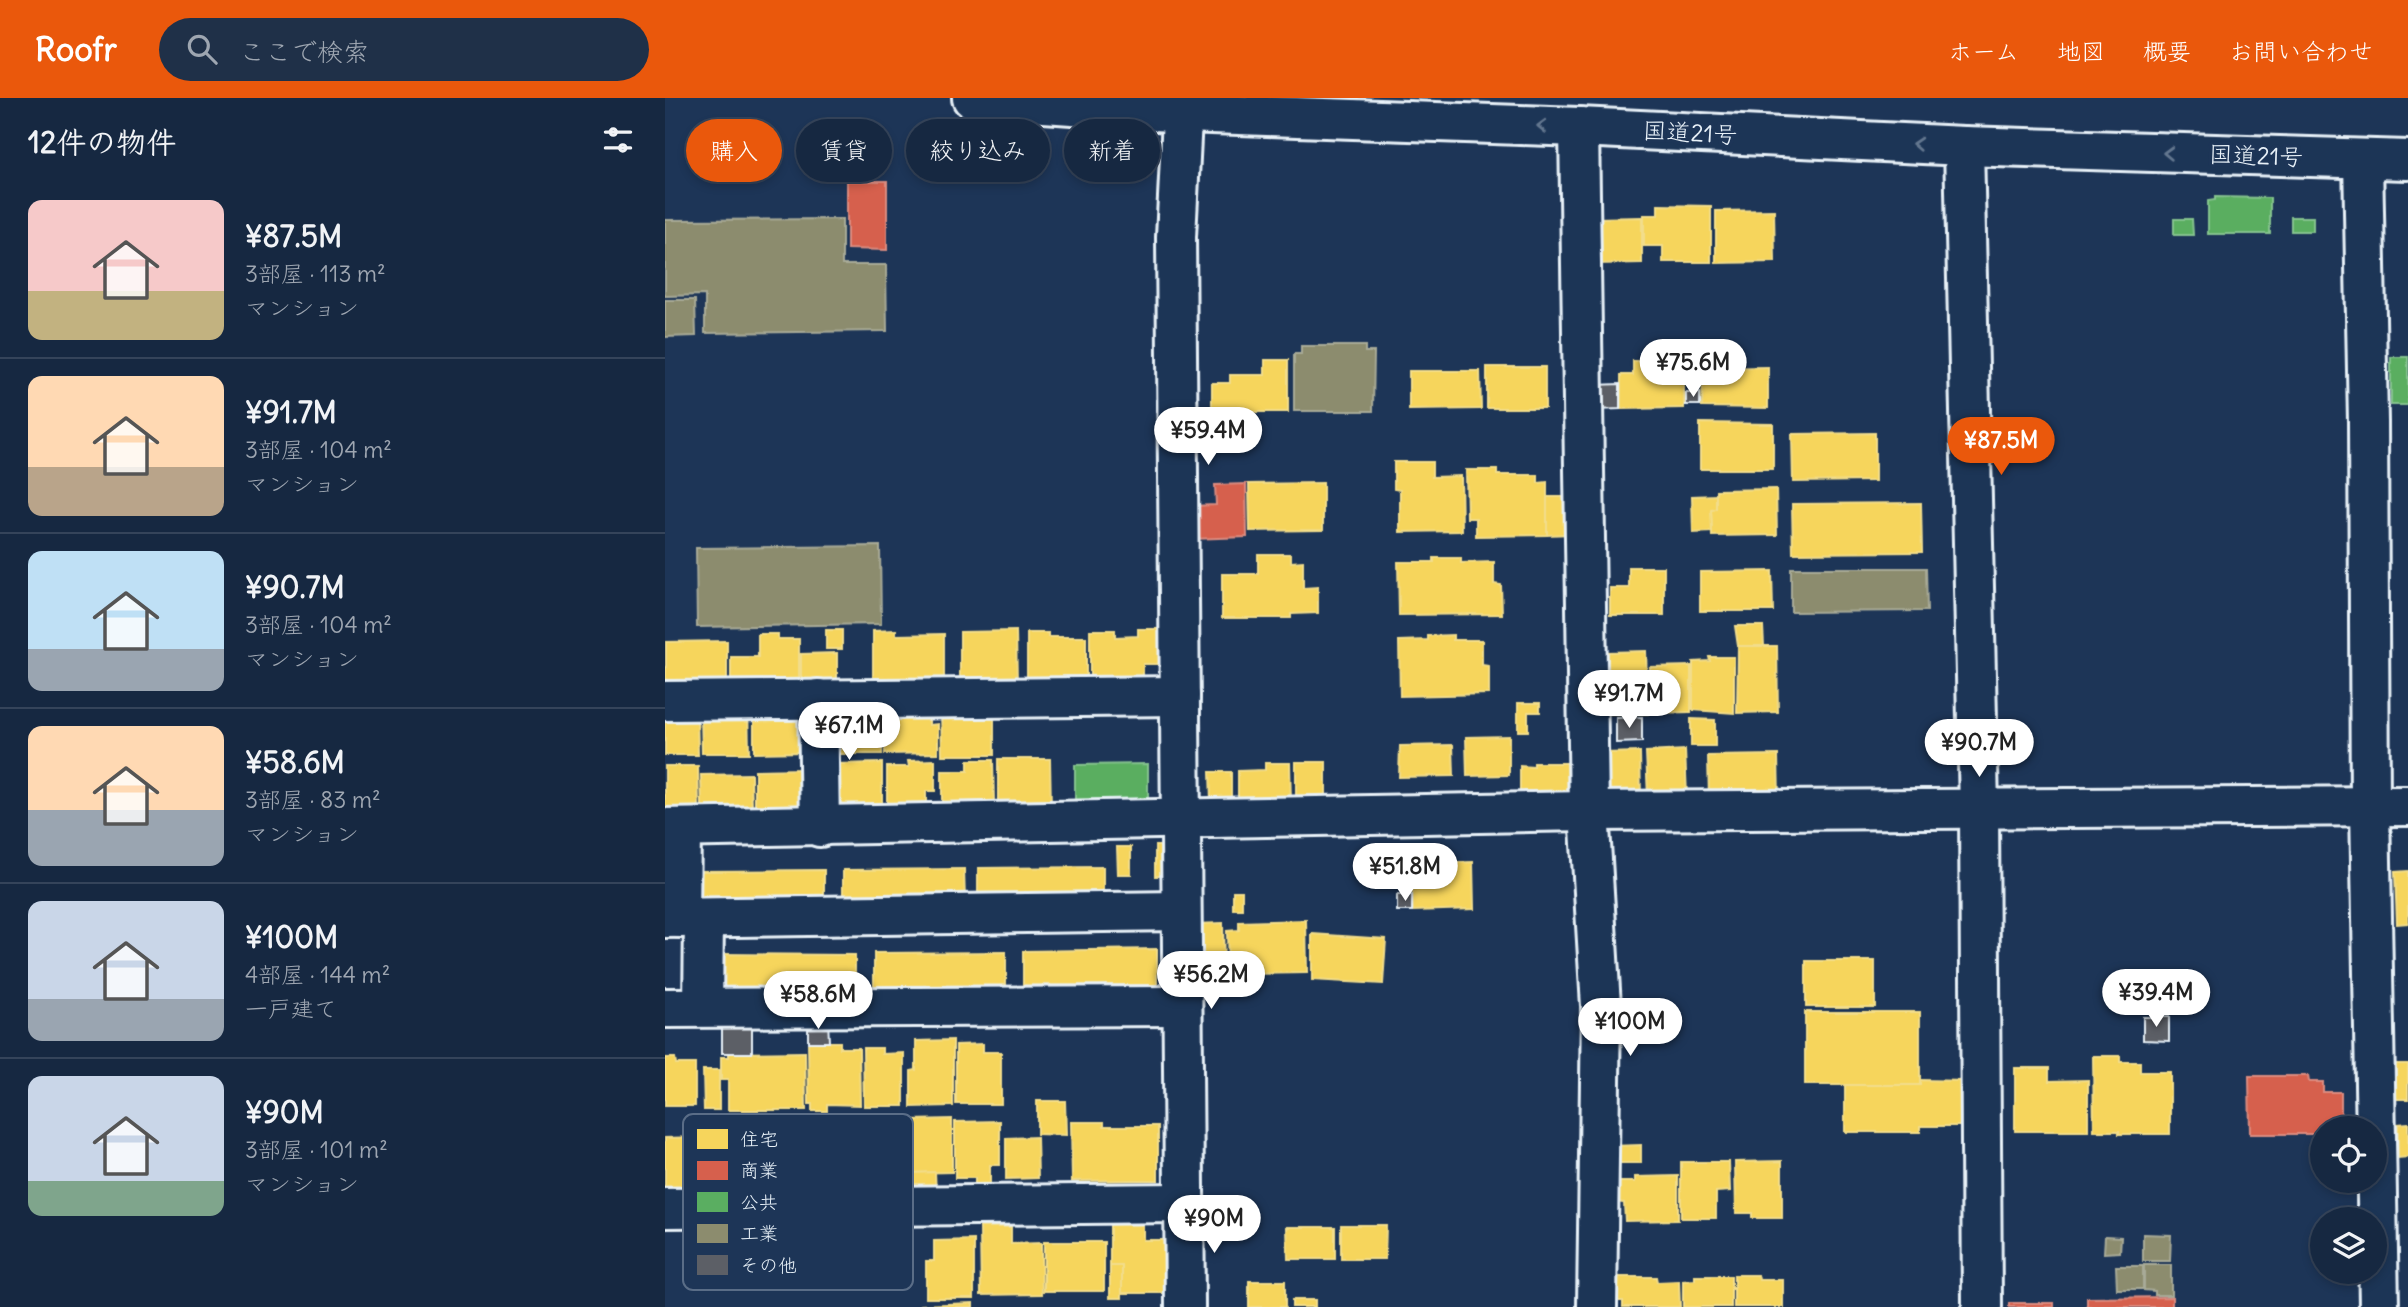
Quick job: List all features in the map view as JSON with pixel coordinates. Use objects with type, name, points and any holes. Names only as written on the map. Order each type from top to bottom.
[{"type":"main road","name":"国道21号","points":[[972,98],[1183,105],[1964,146],[2408,160]]},
{"type":"main road","points":[[1183,105],[1176,237],[1185,1307]]},
{"type":"main road","points":[[1579,127],[1589,811],[1601,1006],[1597,1307]]},
{"type":"main road","points":[[1964,146],[1979,808],[1982,1307]]},
{"type":"main road","points":[[2363,159],[2379,1307]]},
{"type":"main road","points":[[665,701],[1180,696]]},
{"type":"main road","points":[[818,699],[820,827]]},
{"type":"main road","points":[[703,1007],[683,918],[673,828],[1589,811],[2408,806]]},
{"type":"main road","points":[[683,918],[1181,911]]},
{"type":"main road","points":[[665,1007],[1182,1006]]},
{"type":"main road","points":[[913,1206],[1184,1203]]},
{"type":"main road","points":[[665,1208],[683,1208]]},
{"type":"building: 住宅","points":[[1658,205],[1711,206],[1711,262],[1663,262],[1663,246],[1644,246],[1644,215],[1658,215]]},
{"type":"building: 住宅","points":[[1774,210],[1775,262],[1716,263],[1716,211]]},
{"type":"building: 住宅","points":[[1642,217],[1642,263],[1596,264],[1595,218]]},
{"type":"building: 住宅","points":[[1265,360],[1288,360],[1288,412],[1212,412],[1212,383],[1230,383],[1230,375],[1265,375]]},
{"type":"building: 住宅","points":[[1633,361],[1647,361],[1647,370],[1684,370],[1684,408],[1621,409],[1621,375],[1633,375]]},
{"type":"building: 住宅","points":[[1487,367],[1545,367],[1545,408],[1487,408]]},
{"type":"building: 住宅","points":[[1768,367],[1768,408],[1702,407],[1703,368]]},
{"type":"building: 住宅","points":[[1409,371],[1480,371],[1481,409],[1409,410]]},
{"type":"building: 住宅","points":[[1700,423],[1773,424],[1773,469],[1700,469]]},
{"type":"building: 住宅","points":[[1875,433],[1875,481],[1793,482],[1792,434]]},
{"type":"building: 住宅","points":[[1394,462],[1432,462],[1432,477],[1461,476],[1462,531],[1400,532],[1400,490],[1394,489]]},
{"type":"building: 住宅","points":[[1466,470],[1497,470],[1497,475],[1538,475],[1538,483],[1547,482],[1547,535],[1476,536],[1476,518],[1467,518]]},
{"type":"building: 住宅","points":[[1323,483],[1323,530],[1250,531],[1249,484]]},
{"type":"building: 住宅","points":[[1776,489],[1777,535],[1712,536],[1711,510],[1716,509],[1716,490]]},
{"type":"building: 住宅","points":[[1716,495],[1716,509],[1711,510],[1712,532],[1693,533],[1692,496]]},
{"type":"building: 住宅","points":[[1547,497],[1572,497],[1572,534],[1547,535]]},
{"type":"building: 住宅","points":[[1921,503],[1922,552],[1793,553],[1792,504]]},
{"type":"building: 住宅","points":[[1258,554],[1291,554],[1291,562],[1303,561],[1303,588],[1318,587],[1318,613],[1291,614],[1291,618],[1222,618],[1222,574],[1258,574]]},
{"type":"building: 住宅","points":[[1434,558],[1461,558],[1461,563],[1494,562],[1494,584],[1501,585],[1502,614],[1399,615],[1398,562],[1434,562]]},
{"type":"building: 住宅","points":[[1629,567],[1664,567],[1664,615],[1610,615],[1610,588],[1629,588]]},
{"type":"building: 住宅","points":[[1772,571],[1773,611],[1700,611],[1700,572]]},
{"type":"building: 住宅","points":[[1735,626],[1763,626],[1764,646],[1738,646]]},
{"type":"building: 住宅","points":[[1138,629],[1161,629],[1161,664],[1143,664],[1143,677],[1090,678],[1090,630],[1115,630],[1115,637],[1138,636]]},
{"type":"building: 住宅","points":[[826,630],[842,630],[842,649],[826,649]]},
{"type":"building: 住宅","points":[[896,630],[896,635],[944,634],[944,680],[873,684],[873,631]]},
{"type":"building: 住宅","points":[[1016,631],[1017,683],[960,679],[960,632]]},
{"type":"building: 住宅","points":[[1027,633],[1048,633],[1048,637],[1086,637],[1086,682],[1027,679]]},
{"type":"building: 住宅","points":[[758,634],[778,634],[778,639],[799,639],[799,680],[775,679],[775,685],[731,685],[731,657],[758,657]]},
{"type":"building: 住宅","points":[[1453,635],[1453,640],[1482,640],[1482,665],[1489,666],[1489,694],[1400,696],[1399,641],[1428,640],[1428,636]]},
{"type":"building: 住宅","points":[[727,641],[727,685],[666,686],[666,642]]},
{"type":"building: 住宅","points":[[1738,646],[1777,646],[1778,712],[1737,713]]},
{"type":"building: 住宅","points":[[1646,651],[1648,714],[1609,714],[1608,652]]},
{"type":"building: 住宅","points":[[837,653],[837,684],[801,684],[801,654]]},
{"type":"building: 住宅","points":[[1709,657],[1734,657],[1734,713],[1693,710],[1693,662],[1710,661]]},
{"type":"building: 住宅","points":[[1691,666],[1691,712],[1650,713],[1650,667]]},
{"type":"building: 住宅","points":[[1518,703],[1540,703],[1540,712],[1528,712],[1528,731],[1518,731]]},
{"type":"building: 住宅","points":[[748,706],[749,753],[702,753],[701,716]]},
{"type":"building: 住宅","points":[[941,707],[994,713],[994,755],[942,755]]},
{"type":"building: 住宅","points":[[884,708],[929,708],[929,725],[938,724],[938,753],[885,754]]},
{"type":"building: 住宅","points":[[830,711],[882,715],[882,754],[829,754]]},
{"type":"building: 住宅","points":[[697,712],[698,755],[665,755],[665,718]]},
{"type":"building: 住宅","points":[[805,713],[805,752],[754,753],[754,714]]},
{"type":"building: 住宅","points":[[1691,719],[1715,720],[1715,746],[1691,746]]},
{"type":"building: 住宅","points":[[1509,736],[1509,775],[1467,776],[1466,737]]},
{"type":"building: 住宅","points":[[1453,745],[1454,776],[1399,777],[1400,746]]},
{"type":"building: 住宅","points":[[1685,750],[1687,796],[1648,798],[1646,752]]},
{"type":"building: 住宅","points":[[1640,752],[1641,798],[1606,799],[1604,753]]},
{"type":"building: 住宅","points":[[1778,755],[1779,799],[1709,800],[1708,756]]},
{"type":"building: 住宅","points":[[998,759],[1050,759],[1051,808],[998,808]]},
{"type":"building: 住宅","points":[[935,760],[935,791],[926,791],[926,809],[887,809],[887,767],[909,767],[908,761]]},
{"type":"building: 住宅","points":[[968,760],[993,760],[994,804],[942,805],[942,771],[968,771]]},
{"type":"building: 住宅","points":[[1296,762],[1326,762],[1326,802],[1296,801]]},
{"type":"building: 住宅","points":[[882,763],[882,808],[834,809],[833,764]]},
{"type":"building: 住宅","points":[[1265,763],[1290,763],[1291,804],[1238,804],[1238,771],[1265,770]]},
{"type":"building: 住宅","points":[[1534,763],[1567,763],[1567,802],[1520,802],[1520,766],[1534,767]]},
{"type":"building: 住宅","points":[[665,766],[698,766],[699,809],[665,809]]},
{"type":"building: 住宅","points":[[803,769],[803,808],[755,808],[755,770]]},
{"type":"building: 住宅","points":[[1210,772],[1231,772],[1231,802],[1211,802]]},
{"type":"building: 住宅","points":[[751,774],[752,808],[702,809],[701,775]]},
{"type":"building: 住宅","points":[[1155,846],[1166,846],[1166,876],[1155,876]]},
{"type":"building: 住宅","points":[[1117,847],[1131,847],[1131,874],[1118,874]]},
{"type":"building: 住宅","points":[[1473,862],[1474,909],[1413,911],[1412,864]]},
{"type":"building: 住宅","points":[[1103,867],[1103,900],[978,902],[978,868]]},
{"type":"building: 住宅","points":[[964,869],[965,901],[843,903],[843,870]]},
{"type":"building: 住宅","points":[[824,870],[824,903],[700,905],[700,871]]},
{"type":"building: 住宅","points":[[2408,871],[2408,923],[2397,924],[2395,872]]},
{"type":"building: 住宅","points":[[1233,891],[1242,891],[1242,909],[1233,909]]},
{"type":"building: 住宅","points":[[1306,920],[1307,973],[1245,974],[1245,970],[1228,970],[1227,931],[1239,930],[1239,922]]},
{"type":"building: 住宅","points":[[1223,923],[1224,972],[1196,973],[1194,924]]},
{"type":"building: 住宅","points":[[1312,934],[1386,939],[1383,984],[1312,980]]},
{"type":"building: 住宅","points":[[1157,949],[1157,985],[1023,985],[1023,951]]},
{"type":"building: 住宅","points":[[1006,952],[1006,985],[874,986],[874,953]]},
{"type":"building: 住宅","points":[[722,954],[855,955],[855,988],[722,987]]},
{"type":"building: 住宅","points":[[1806,961],[1875,961],[1875,1007],[1806,1007]]},
{"type":"building: 住宅","points":[[1805,1012],[1920,1012],[1920,1085],[1805,1085]]},
{"type":"building: 住宅","points":[[953,1040],[953,1106],[911,1107],[911,1071],[916,1070],[916,1041]]},
{"type":"building: 住宅","points":[[808,1042],[840,1042],[840,1048],[859,1048],[860,1105],[827,1104],[827,1111],[812,1111],[812,1104],[809,1104]]},
{"type":"building: 住宅","points":[[983,1044],[983,1052],[1001,1052],[1001,1104],[956,1104],[956,1045]]},
{"type":"building: 住宅","points":[[863,1048],[882,1048],[882,1054],[904,1053],[904,1106],[864,1106]]},
{"type":"building: 住宅","points":[[805,1052],[806,1110],[728,1110],[728,1080],[721,1080],[721,1057],[729,1057],[729,1053]]},
{"type":"building: 住宅","points":[[2093,1056],[2120,1056],[2120,1062],[2140,1062],[2140,1072],[2170,1072],[2170,1134],[2094,1131]]},
{"type":"building: 住宅","points":[[665,1058],[675,1058],[676,1064],[695,1064],[695,1106],[665,1106]]},
{"type":"building: 住宅","points":[[2393,1064],[2408,1064],[2408,1099],[2394,1099]]},
{"type":"building: 住宅","points":[[2015,1068],[2049,1068],[2049,1081],[2088,1080],[2088,1131],[2015,1131]]},
{"type":"building: 住宅","points":[[703,1070],[719,1070],[719,1110],[704,1110]]},
{"type":"building: 住宅","points":[[1920,1080],[1966,1081],[1965,1126],[1920,1126],[1920,1132],[1845,1132],[1845,1085],[1920,1085]]},
{"type":"building: 住宅","points":[[1037,1101],[1065,1101],[1066,1135],[1037,1134]]},
{"type":"building: 住宅","points":[[952,1119],[952,1172],[913,1173],[913,1120]]},
{"type":"building: 住宅","points":[[1000,1121],[1000,1165],[990,1165],[990,1188],[975,1188],[975,1178],[955,1178],[955,1122]]},
{"type":"building: 住宅","points":[[1071,1122],[1104,1122],[1104,1126],[1158,1126],[1158,1180],[1072,1181]]},
{"type":"building: 住宅","points":[[2408,1123],[2408,1157],[2398,1158],[2398,1124]]},
{"type":"building: 住宅","points":[[683,1137],[683,1186],[665,1186],[665,1138]]},
{"type":"building: 住宅","points":[[1037,1137],[1038,1178],[1006,1179],[1006,1138]]},
{"type":"building: 住宅","points":[[1641,1145],[1641,1163],[1612,1163],[1611,1146]]},
{"type":"building: 住宅","points":[[1782,1161],[1782,1218],[1752,1218],[1752,1213],[1736,1213],[1735,1162]]},
{"type":"building: 住宅","points":[[1681,1162],[1729,1162],[1730,1191],[1716,1192],[1716,1218],[1681,1218]]},
{"type":"building: 住宅","points":[[935,1172],[936,1194],[913,1196],[913,1173]]},
{"type":"building: 住宅","points":[[1678,1176],[1678,1220],[1625,1221],[1624,1203],[1614,1202],[1614,1182],[1635,1182],[1635,1177]]},
{"type":"building: 住宅","points":[[1110,1219],[1143,1219],[1143,1240],[1168,1240],[1168,1293],[1122,1293],[1122,1266],[1110,1266]]},
{"type":"building: 住宅","points":[[1341,1225],[1386,1225],[1385,1259],[1341,1259]]},
{"type":"building: 住宅","points":[[980,1227],[1011,1227],[1011,1244],[1041,1243],[1042,1294],[981,1295]]},
{"type":"building: 住宅","points":[[1287,1227],[1335,1227],[1335,1259],[1288,1259]]},
{"type":"building: 住宅","points":[[974,1240],[974,1298],[926,1298],[926,1261],[934,1261],[934,1241]]},
{"type":"building: 住宅","points":[[1044,1242],[1104,1242],[1104,1291],[1044,1291]]},
{"type":"building: 住宅","points":[[1110,1266],[1122,1266],[1122,1298],[1110,1298]]},
{"type":"building: 住宅","points":[[1734,1275],[1758,1275],[1759,1280],[1783,1280],[1783,1307],[1734,1307]]},
{"type":"building: 住宅","points":[[1695,1276],[1731,1276],[1731,1307],[1683,1307],[1683,1281],[1695,1280]]},
{"type":"building: 住宅","points":[[1617,1277],[1656,1277],[1657,1282],[1679,1281],[1680,1307],[1623,1307],[1623,1301],[1617,1301]]},
{"type":"building: 住宅","points":[[1249,1281],[1285,1281],[1285,1307],[1249,1307]]},
{"type":"building: 住宅","points":[[1292,1300],[1315,1300],[1315,1307],[1292,1307]]},
{"type":"building: 住宅","points":[[973,1303],[973,1307],[921,1307],[921,1305]]},
{"type":"building: 商業","points":[[847,182],[887,182],[887,250],[847,249]]},
{"type":"building: 商業","points":[[1246,484],[1247,537],[1191,539],[1190,506],[1216,505],[1215,485]]},
{"type":"building: 商業","points":[[2249,1076],[2308,1076],[2309,1082],[2323,1082],[2323,1092],[2341,1092],[2341,1116],[2310,1116],[2310,1134],[2250,1134]]},
{"type":"building: 商業","points":[[2172,1297],[2172,1307],[2087,1307],[2087,1298]]},
{"type":"building: 商業","points":[[2009,1303],[2054,1303],[2054,1307],[2009,1307]]},
{"type":"building: 公共","points":[[2215,197],[2270,198],[2270,234],[2208,234],[2208,201],[2215,200]]},
{"type":"building: 公共","points":[[2291,217],[2313,217],[2313,231],[2291,231]]},
{"type":"building: 公共","points":[[2174,219],[2192,219],[2193,235],[2174,235]]},
{"type":"building: 公共","points":[[2391,357],[2408,357],[2408,405],[2391,405]]},
{"type":"building: 公共","points":[[1148,764],[1148,805],[1075,806],[1075,765]]},
{"type":"building: 工業","points":[[842,219],[842,265],[886,265],[887,331],[705,333],[705,295],[665,296],[665,220]]},
{"type":"building: 工業","points":[[665,300],[695,300],[696,336],[665,337]]},
{"type":"building: 工業","points":[[1301,346],[1365,346],[1365,352],[1374,352],[1373,411],[1294,411],[1294,354],[1301,354]]},
{"type":"building: 工業","points":[[880,546],[881,624],[697,627],[696,548]]},
{"type":"building: 工業","points":[[1791,568],[1926,568],[1927,611],[1791,612]]},
{"type":"building: 工業","points":[[2143,1234],[2171,1235],[2170,1261],[2143,1261]]},
{"type":"building: 工業","points":[[2105,1236],[2121,1237],[2120,1252],[2104,1253]]},
{"type":"building: 工業","points":[[2144,1265],[2171,1265],[2171,1295],[2155,1295],[2155,1291],[2144,1290]]},
{"type":"building: 工業","points":[[2116,1266],[2143,1266],[2143,1289],[2117,1289]]},
{"type":"building: その他","points":[[1620,384],[1620,409],[1596,410],[1595,385]]},
{"type":"building: その他","points":[[1686,393],[1700,393],[1700,405],[1686,405]]},
{"type":"building: その他","points":[[1642,717],[1642,742],[1616,743],[1616,718]]},
{"type":"building: その他","points":[[1397,895],[1412,895],[1412,911],[1397,911]]},
{"type":"building: その他","points":[[2143,1017],[2169,1017],[2169,1041],[2143,1040]]},
{"type":"building: その他","points":[[808,1020],[828,1020],[829,1042],[808,1042]]},
{"type":"building: その他","points":[[722,1024],[752,1024],[752,1053],[722,1053]]}]
